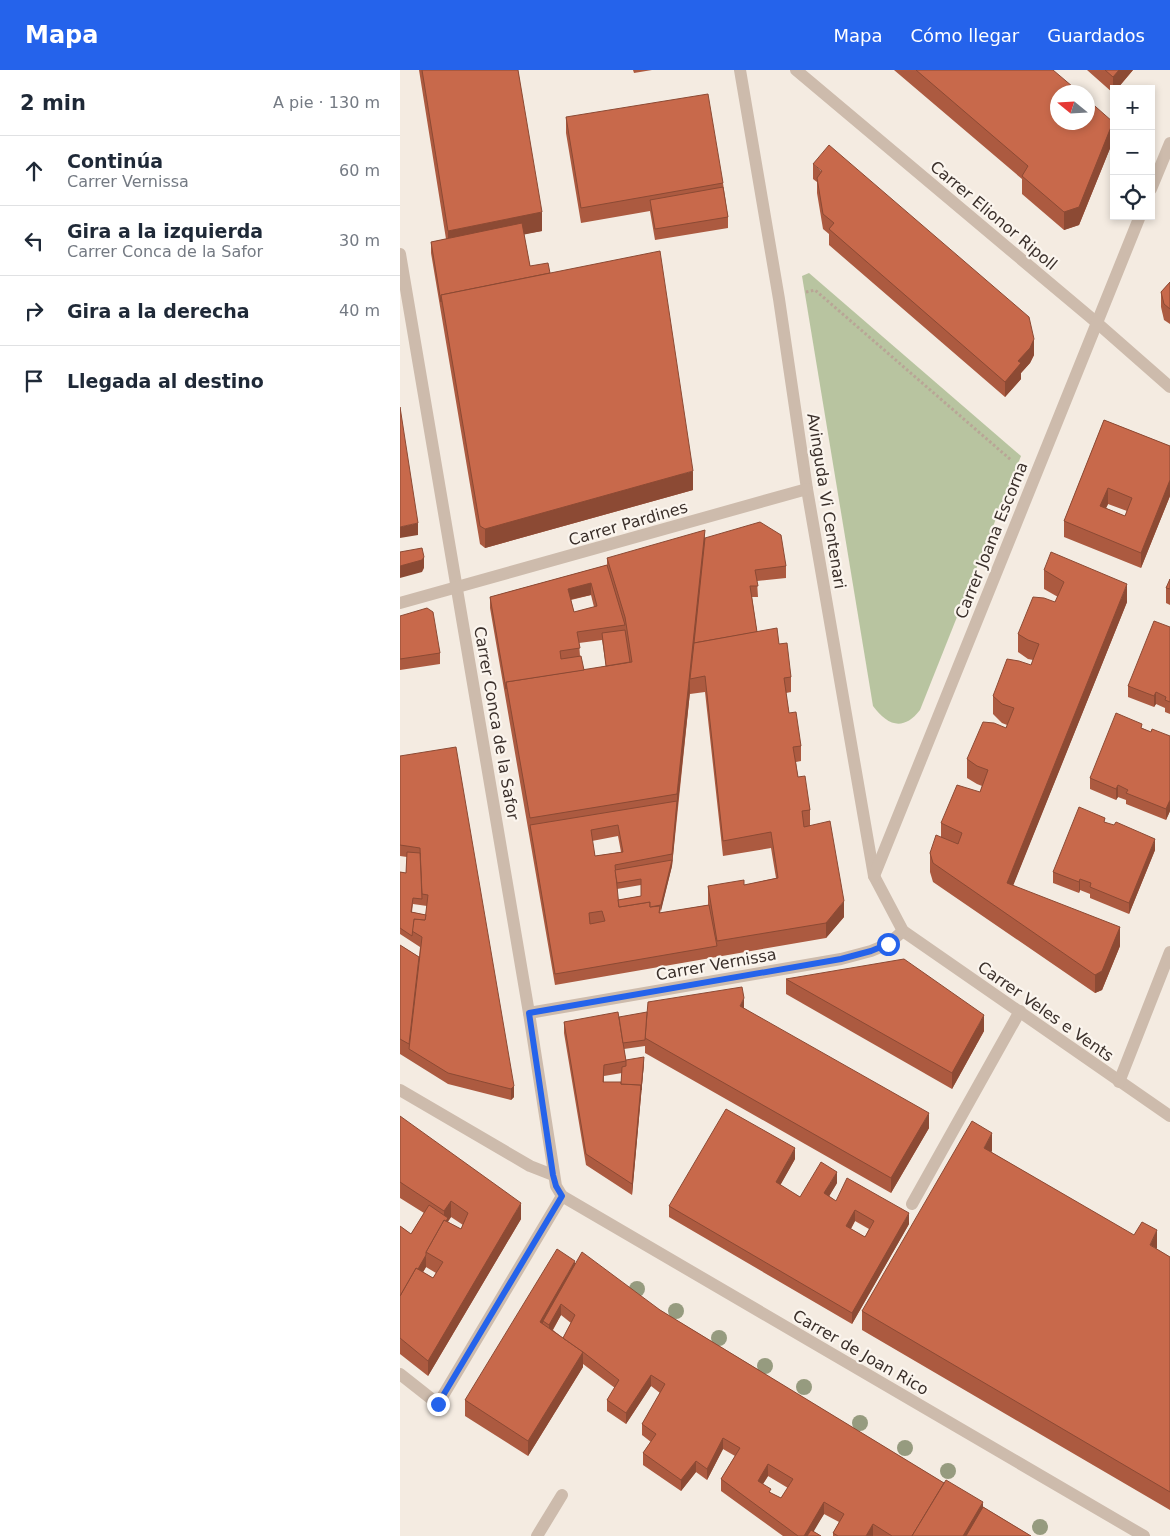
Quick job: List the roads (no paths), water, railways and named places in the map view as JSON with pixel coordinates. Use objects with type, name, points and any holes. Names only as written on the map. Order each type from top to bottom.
[{"type":"street","name":"Avinguda Vi Centenari","points":[[740,70],[779,299],[807,489],[874,876],[903,931]]},
{"type":"street","name":"Carrer Elionor Ripoll","points":[[796,70],[1096,322],[1170,387]]},
{"type":"street","points":[[1155,179],[1170,143]]},
{"type":"street","name":"Carrer Joana Escorna","points":[[874,876],[1138,220]]},
{"type":"street","name":"Carrer Conca de la Safor","points":[[400,254],[529,1013],[553,1175],[556,1186],[562,1196]]},
{"type":"street","name":"Carrer Pardines","points":[[400,604],[807,489]]},
{"type":"street","name":"Carrer Vernissa","points":[[529,1013],[841,959],[888,944],[903,931]]},
{"type":"street","name":"Carrer Veles e Vents","points":[[903,931],[1170,1116]]},
{"type":"street","points":[[1119,1082],[1170,952]]},
{"type":"street","points":[[912,1204],[1020,1012]]},
{"type":"street","points":[[400,1090],[530,1166],[553,1175]]},
{"type":"street","points":[[400,1374],[438,1404],[562,1196]]},
{"type":"street","name":"Carrer de Joan Rico","points":[[562,1196],[1144,1536]]},
{"type":"street","points":[[537,1536],[562,1495]]}]
